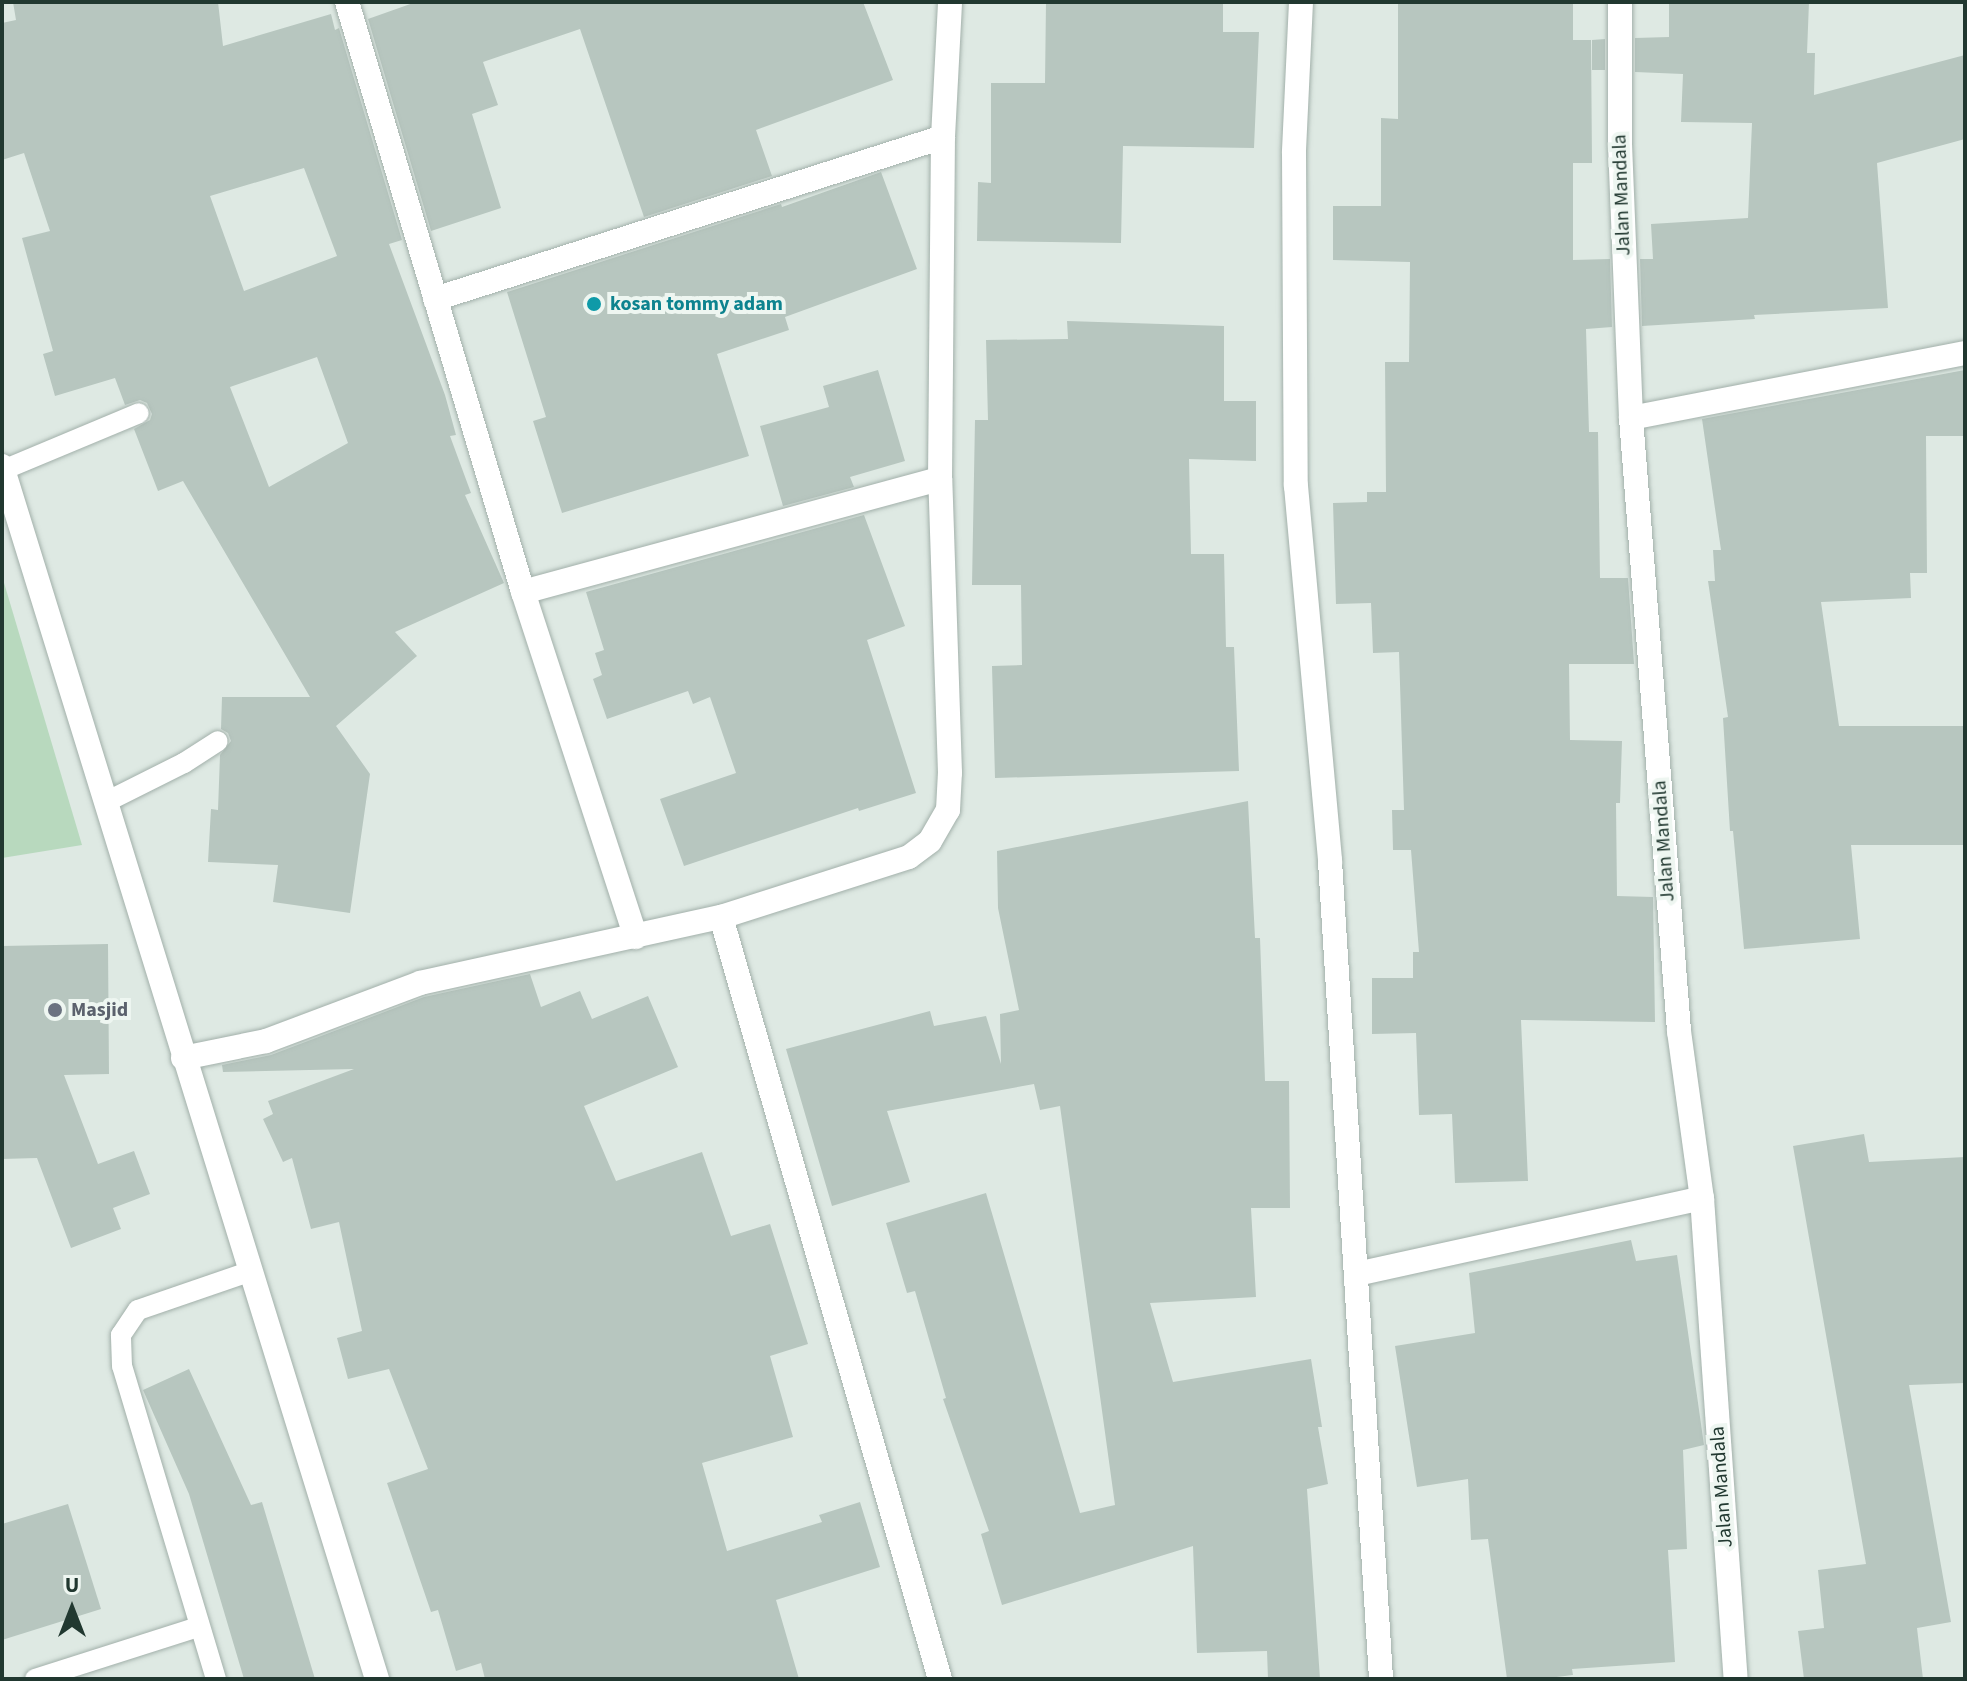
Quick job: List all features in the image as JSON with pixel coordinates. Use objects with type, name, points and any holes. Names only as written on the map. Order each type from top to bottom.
[{"type":"street","points":[[347,2],[523,592],[636,937]]},
{"type":"street","points":[[183,1058],[266,1041],[420,983],[721,917],[909,857],[930,841],[948,810],[949,705],[940,479],[943,137],[950,2]]},
{"type":"street","points":[[1301,2],[1294,153],[1296,486],[1330,861],[1381,1679]]},
{"type":"street","name":"Jalan Mandala","points":[[1620,2],[1620,144],[1631,418],[1679,1031],[1702,1198],[1736,1679]]},
{"type":"street","points":[[435,299],[943,137]]},
{"type":"street","points":[[1631,418],[1965,353]]},
{"type":"street","points":[[3,468],[377,1679]]},
{"type":"street","points":[[523,592],[940,479]]},
{"type":"street","points":[[721,917],[940,1679]]},
{"type":"street","points":[[1357,1274],[1702,1198]]},
{"type":"lane","points":[[3,468],[139,413]]},
{"type":"lane","points":[[106,802],[184,763],[218,741]]},
{"type":"lane","points":[[216,1679],[122,1366],[121,1335],[138,1310],[251,1271]]},
{"type":"lane","points":[[35,1679],[198,1627]]},
{"type":"green space","points":[[2,576],[82,845],[2,858]]},
{"type":"building","points":[[13,2],[218,2],[223,46],[331,14],[335,30],[339,28],[402,240],[389,244],[445,395],[456,435],[450,436],[471,493],[465,495],[504,583],[395,632],[417,656],[336,726],[370,774],[350,913],[273,902],[278,865],[208,862],[211,809],[218,810],[220,755],[231,741],[228,733],[221,729],[222,697],[310,697],[183,481],[158,491],[134,429],[150,420],[152,414],[147,403],[140,400],[125,405],[115,378],[55,396],[43,354],[53,351],[22,238],[50,231],[24,153],[2,160],[2,23],[16,20]],"holes":[[[304,168],[337,256],[244,291],[210,196]],[[317,357],[348,443],[269,487],[230,387]]]},
{"type":"building","points":[[416,2],[863,2],[893,80],[756,130],[772,176],[644,217],[580,29],[483,62],[498,105],[472,114],[501,208],[431,231],[368,19]]},
{"type":"building","points":[[1046,2],[1223,2],[1223,32],[1259,32],[1254,148],[1123,146],[1121,243],[977,241],[978,182],[991,183],[991,83],[1045,83]]},
{"type":"building","points":[[1398,2],[1573,2],[1573,40],[1591,40],[1592,163],[1573,163],[1573,260],[1610,259],[1612,327],[1586,329],[1589,432],[1598,432],[1600,578],[1628,578],[1634,664],[1569,664],[1570,740],[1622,741],[1620,803],[1616,803],[1617,896],[1653,897],[1655,1022],[1521,1020],[1528,1181],[1455,1183],[1452,1114],[1419,1115],[1416,1033],[1372,1034],[1372,978],[1413,978],[1413,952],[1419,952],[1411,850],[1393,850],[1392,810],[1404,810],[1399,652],[1373,653],[1371,603],[1336,604],[1333,503],[1367,502],[1367,492],[1386,492],[1385,362],[1409,362],[1410,262],[1333,260],[1333,206],[1381,206],[1381,118],[1398,119]]},
{"type":"building","points":[[1669,2],[1809,2],[1807,53],[1815,53],[1814,95],[1965,55],[1965,139],[1877,163],[1888,308],[1754,315],[1755,319],[1642,326],[1640,259],[1653,259],[1651,224],[1748,218],[1752,123],[1681,122],[1683,74],[1635,72],[1635,38],[1669,37]]},
{"type":"building","points":[[1605,39],[1605,70],[1592,70],[1592,40]]},
{"type":"building","points":[[881,172],[917,269],[785,317],[789,330],[717,354],[749,456],[562,513],[533,421],[546,417],[507,292],[781,204],[782,207]]},
{"type":"building","points":[[1067,321],[1224,326],[1224,401],[1256,401],[1256,461],[1189,459],[1191,554],[1224,554],[1226,647],[1234,647],[1239,771],[995,778],[992,666],[1022,665],[1021,585],[972,585],[975,420],[988,420],[986,340],[1068,339]]},
{"type":"building","points":[[878,370],[905,461],[850,477],[854,487],[783,506],[760,426],[829,407],[823,386]]},
{"type":"building","points":[[1965,370],[1965,436],[1926,436],[1927,573],[1910,573],[1911,598],[1821,602],[1839,726],[1965,726],[1965,845],[1851,845],[1860,939],[1744,949],[1733,831],[1730,831],[1723,718],[1728,717],[1708,581],[1715,581],[1713,550],[1721,550],[1702,419]]},
{"type":"building","points":[[864,515],[905,626],[867,640],[916,793],[859,811],[858,808],[684,866],[660,799],[736,773],[710,697],[693,704],[688,691],[607,719],[593,679],[602,675],[595,653],[604,650],[586,592]]},
{"type":"building","points":[[1248,801],[1255,938],[1260,938],[1265,1081],[1289,1081],[1290,1208],[1251,1208],[1256,1297],[1150,1303],[1173,1382],[1311,1359],[1328,1484],[1307,1489],[1320,1679],[1268,1679],[1267,1651],[1197,1653],[1193,1546],[1002,1605],[981,1534],[989,1531],[943,1399],[946,1398],[915,1291],[907,1293],[886,1223],[986,1193],[1080,1513],[1115,1505],[1060,1106],[1040,1110],[1034,1084],[887,1111],[910,1182],[832,1206],[786,1049],[930,1011],[934,1026],[986,1016],[1001,1064],[1000,1014],[1019,1010],[998,908],[997,851]]},
{"type":"building","points":[[108,944],[109,1074],[64,1075],[98,1164],[134,1151],[150,1194],[113,1208],[121,1229],[71,1248],[37,1158],[2,1159],[2,946]]},
{"type":"building","points":[[530,974],[541,1007],[580,991],[592,1019],[648,996],[678,1067],[584,1106],[616,1181],[702,1152],[731,1236],[770,1224],[808,1344],[770,1356],[793,1437],[702,1463],[727,1551],[822,1522],[819,1515],[860,1502],[880,1567],[776,1600],[799,1679],[485,1679],[481,1663],[456,1671],[438,1610],[431,1612],[387,1483],[428,1469],[389,1369],[348,1379],[337,1338],[362,1331],[339,1222],[311,1229],[292,1158],[283,1162],[263,1119],[273,1114],[268,1101],[354,1069],[223,1072],[222,1065],[271,1055],[424,997]]},
{"type":"building","points":[[1864,1134],[1869,1162],[1965,1157],[1965,1383],[1909,1385],[1951,1622],[1917,1628],[1923,1679],[1804,1679],[1798,1631],[1824,1628],[1818,1570],[1866,1564],[1793,1146]]},
{"type":"building","points":[[1631,1240],[1636,1261],[1677,1255],[1704,1445],[1683,1450],[1687,1549],[1668,1550],[1675,1662],[1572,1669],[1573,1675],[1507,1679],[1488,1539],[1471,1540],[1468,1479],[1417,1487],[1395,1346],[1475,1333],[1469,1273]]},
{"type":"building","points":[[189,1369],[251,1505],[262,1502],[315,1679],[244,1679],[189,1494],[143,1390]]},
{"type":"building","points":[[68,1504],[101,1609],[2,1640],[2,1524]]},
{"type":"place","name":"kosan tommy adam","points":[[594,304]]},
{"type":"place","name":"Masjid","points":[[55,1010]]}]
